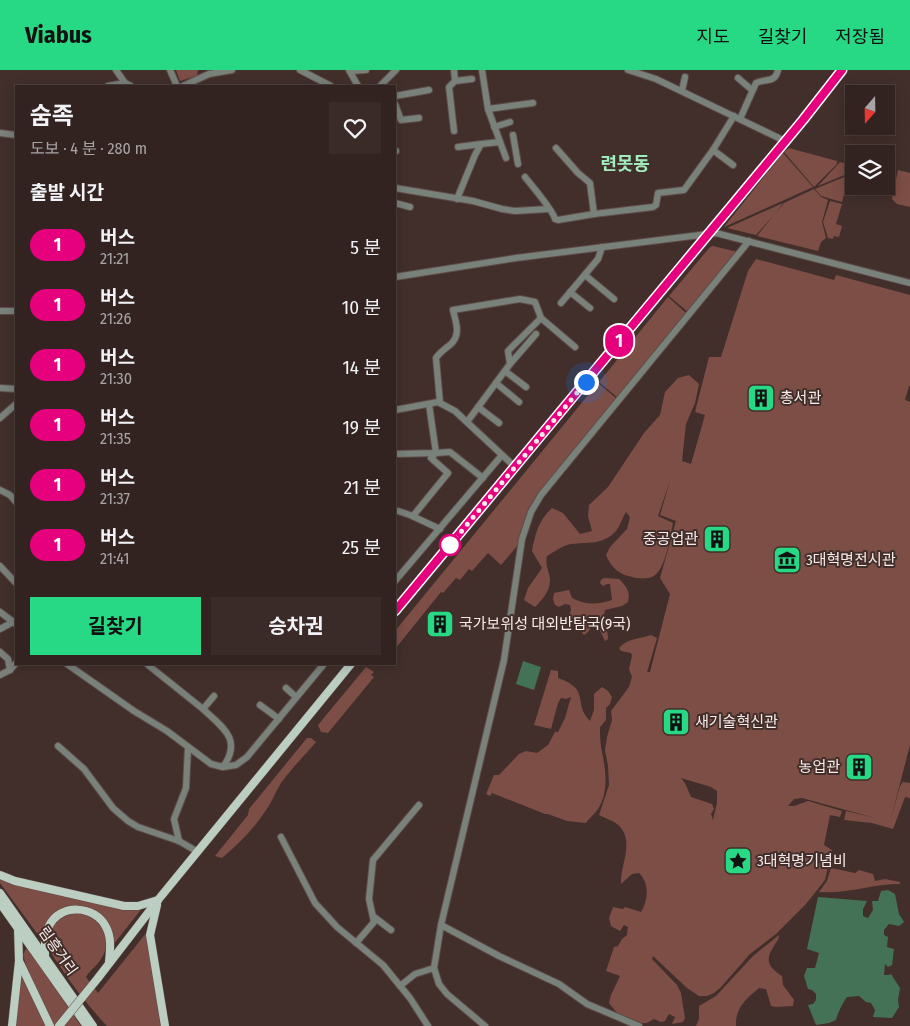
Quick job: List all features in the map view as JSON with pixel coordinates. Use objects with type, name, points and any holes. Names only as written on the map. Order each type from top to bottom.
[{"type":"main road","points":[[396,610],[842,70]]},
{"type":"main road","points":[[59,1026],[158,900],[350,665]]},
{"type":"main road","points":[[0,875],[15,881],[124,906],[138,906],[158,900]]},
{"type":"main road","name":"림흥거리","points":[[0,893],[93,1026]]},
{"type":"main road","points":[[158,900],[150,935],[165,1026]]},
{"type":"main road","name":"림흥거리","points":[[0,903],[87,1026]]},
{"type":"main road","points":[[45,957],[46,933],[53,920],[65,911],[82,910],[99,918],[105,925],[110,941],[109,963]]},
{"type":"main road","points":[[12,1026],[19,961],[18,929]]},
{"type":"main road","points":[[19,961],[50,1026]]},
{"type":"main road","points":[[87,1016],[100,1026]]},
{"type":"street","points":[[116,70],[125,82],[130,85]]},
{"type":"street","points":[[170,70],[177,85]]},
{"type":"street","points":[[185,85],[209,74],[232,70]]},
{"type":"street","points":[[300,70],[329,85]]},
{"type":"street","points":[[357,85],[350,71],[366,70]]},
{"type":"street","points":[[383,85],[396,70]]},
{"type":"street","points":[[454,70],[455,81]]},
{"type":"street","points":[[482,70],[488,109],[506,157],[516,154]]},
{"type":"street","points":[[628,70],[656,79],[785,141]]},
{"type":"street","points":[[525,177],[548,209],[554,213],[555,219],[558,220],[653,207],[656,205],[658,193],[684,190],[737,118],[756,83],[759,81],[771,81],[778,70]]},
{"type":"street","points":[[682,91],[685,77]]},
{"type":"street","points":[[738,78],[752,90]]},
{"type":"street","points":[[454,130],[449,88],[455,81],[472,79]]},
{"type":"street","points":[[112,85],[125,82]]},
{"type":"street","points":[[396,96],[429,90]]},
{"type":"street","points":[[488,109],[533,103]]},
{"type":"street","points":[[396,107],[401,120],[419,118]]},
{"type":"street","points":[[494,127],[510,122]]},
{"type":"street","points":[[0,133],[15,136]]},
{"type":"street","points":[[513,135],[518,164]]},
{"type":"street","points":[[458,147],[500,142]]},
{"type":"street","points":[[457,199],[468,169],[481,144]]},
{"type":"street","points":[[556,148],[578,173],[590,183],[594,214]]},
{"type":"street","points":[[713,150],[733,165]]},
{"type":"street","points":[[396,188],[474,201],[502,210],[548,209]]},
{"type":"street","points":[[396,203],[410,207]]},
{"type":"street","points":[[396,277],[516,258],[716,233],[910,282]]},
{"type":"street","points":[[485,1026],[447,994],[439,984],[434,968],[441,925],[498,688],[522,539],[531,512],[541,495],[749,241]]},
{"type":"street","points":[[561,303],[598,259],[602,247]]},
{"type":"street","points":[[585,275],[614,299]]},
{"type":"street","points":[[570,292],[590,308]]},
{"type":"street","points":[[440,403],[436,358],[440,352],[452,343],[458,330],[453,310],[520,299],[535,302],[541,318],[575,347]]},
{"type":"street","points":[[0,311],[15,311]]},
{"type":"street","points":[[510,364],[508,352],[541,318]]},
{"type":"street","points":[[467,422],[510,364],[536,334]]},
{"type":"street","points":[[505,371],[526,387]]},
{"type":"street","points":[[496,383],[519,402]]},
{"type":"street","points":[[0,388],[15,389]]},
{"type":"street","points":[[396,410],[440,403],[455,411],[515,467]]},
{"type":"street","points":[[429,404],[436,453]]},
{"type":"street","points":[[0,418],[15,405]]},
{"type":"street","points":[[478,407],[499,423]]},
{"type":"street","points":[[396,454],[450,452],[483,478]]},
{"type":"street","points":[[413,516],[448,473],[431,458],[436,453]]},
{"type":"street","points":[[396,580],[502,455]]},
{"type":"street","points":[[0,490],[10,495],[15,501]]},
{"type":"street","points":[[398,511],[440,529]]},
{"type":"street","points":[[0,566],[15,582]]},
{"type":"street","points":[[0,612],[15,623]]},
{"type":"street","points":[[0,629],[15,623]]},
{"type":"street","points":[[0,652],[8,660],[10,670]]},
{"type":"street","points":[[0,675],[10,670],[15,664]]},
{"type":"street","points":[[68,665],[134,712],[167,731],[211,764],[223,767],[241,763],[323,665]]},
{"type":"street","points":[[149,665],[227,731],[230,737],[230,752],[223,767]]},
{"type":"street","points":[[286,688],[296,697]]},
{"type":"street","points":[[202,710],[214,696]]},
{"type":"street","points":[[260,705],[279,719]]},
{"type":"street","points":[[58,746],[84,769],[113,808],[128,820],[146,830],[179,841],[198,852]]},
{"type":"street","points":[[179,841],[174,819],[186,788],[188,747]]},
{"type":"street","points":[[391,930],[374,916],[369,904],[373,860],[419,805]]},
{"type":"street","points":[[281,838],[315,903],[326,916],[383,965],[428,1026]]},
{"type":"street","points":[[356,943],[372,925],[374,916]]},
{"type":"street","points":[[441,925],[499,956],[559,984],[587,1004],[639,1026]]},
{"type":"street","points":[[400,986],[415,974],[434,968]]},
{"type":"shaded area","points":[[176,70],[198,70],[197,76],[180,81]]},
{"type":"shaded area","points":[[789,148],[837,161],[837,164],[814,187],[784,152]]},
{"type":"shaded area","points":[[783,153],[813,187],[724,227]]},
{"type":"shaded area","points":[[840,162],[845,163],[845,175],[818,186]]},
{"type":"shaded area","points":[[898,170],[910,173],[910,207],[897,204],[892,199],[893,195],[895,195]]},
{"type":"shaded area","points":[[845,177],[845,190],[842,202],[821,196],[815,189]]},
{"type":"shaded area","points":[[814,189],[821,197],[828,200],[822,222],[826,238],[821,242],[818,251],[757,236],[774,215],[756,235],[727,228],[783,203],[776,213],[784,203]]},
{"type":"shaded area","points":[[830,201],[842,204],[836,224],[842,226],[839,237],[834,236],[833,239],[828,238],[823,222]]},
{"type":"shaded area","points":[[713,246],[738,252],[688,312],[669,296],[710,247]]},
{"type":"shaded area","name":"3대혁명전시관","points":[[756,259],[834,280],[836,275],[910,295],[910,386],[905,400],[910,402],[910,745],[890,822],[900,786],[903,782],[910,783],[910,798],[905,797],[893,829],[872,823],[844,820],[846,811],[875,818],[802,798],[794,799],[788,806],[808,801],[842,811],[840,817],[830,815],[824,845],[832,850],[825,880],[806,904],[776,934],[750,954],[714,993],[707,996],[699,996],[687,988],[653,956],[652,959],[677,985],[681,993],[685,1018],[683,1022],[672,1024],[675,1017],[669,1014],[665,1021],[661,1022],[654,1019],[647,1023],[642,1023],[617,1013],[609,1003],[620,976],[606,971],[614,947],[618,946],[627,935],[628,927],[624,925],[620,931],[611,926],[609,918],[613,907],[623,909],[625,907],[641,912],[647,892],[645,882],[639,873],[632,874],[621,884],[626,852],[626,837],[623,830],[617,824],[599,815],[609,785],[605,750],[612,720],[611,711],[629,687],[632,677],[629,669],[631,653],[621,651],[619,648],[626,642],[634,639],[651,635],[657,638],[647,672],[650,672],[670,594],[660,578],[676,521],[660,515],[670,481],[658,516],[673,523],[665,558],[655,575],[649,578],[634,578],[624,575],[614,568],[606,555],[610,547],[627,529],[630,517],[626,512],[617,530],[605,539],[568,545],[547,556],[550,579],[548,591],[535,607],[524,600],[528,588],[542,568],[532,551],[536,533],[544,517],[552,508],[563,513],[580,534],[592,531],[588,516],[589,505],[608,487],[644,433],[660,415],[665,392],[678,378],[689,375],[699,384],[695,403],[686,424],[682,461],[691,464],[705,415],[695,412],[709,357],[721,357],[748,271]],"holes":[[[681,778],[711,787],[717,791],[717,803],[713,820],[711,814],[714,809],[712,804],[691,797]]]},
{"type":"shaded area","points":[[668,297],[687,314],[618,398],[599,382]]},
{"type":"shaded area","points":[[598,383],[617,399],[533,501],[518,545],[501,565],[488,553],[472,571],[469,569],[460,580],[456,578],[443,593],[441,592],[396,648],[396,630]]},
{"type":"shaded area","points":[[604,578],[619,579],[626,587],[629,595],[628,602],[622,606],[605,610],[604,617],[608,639],[605,641],[598,626],[592,627],[584,635],[569,616],[570,605],[565,604],[559,607],[555,605],[553,599],[554,593],[569,590],[572,598],[582,602],[602,603],[612,600],[610,584],[603,586],[600,583]]},
{"type":"shaded area","points":[[523,661],[541,667],[534,690],[516,684]]},
{"type":"shaded area","points":[[366,667],[374,672],[371,675],[374,677],[328,733],[321,732],[318,725]]},
{"type":"shaded area","points":[[551,670],[558,671],[558,678],[575,687],[580,697],[582,708],[590,721],[594,710],[594,694],[602,687],[612,697],[610,704],[606,708],[606,720],[600,727],[606,778],[604,794],[598,809],[586,823],[567,821],[492,793],[490,796],[486,794],[494,775],[499,775],[519,754],[526,751],[537,753],[548,745],[555,732],[558,732],[565,718],[571,697],[561,698],[551,729],[534,725]]},
{"type":"shaded area","points":[[307,738],[311,738],[316,742],[281,783],[269,806],[255,825],[222,858],[215,856],[248,815],[249,809]]},
{"type":"shaded area","points":[[831,868],[855,873],[859,870],[873,874],[875,881],[885,879],[900,882],[900,884],[840,892],[819,892],[827,881]]},
{"type":"shaded area","points":[[0,878],[143,907],[113,945],[103,917],[62,910],[42,940],[0,883]]},
{"type":"shaded area","points":[[888,890],[895,894],[899,914],[904,922],[899,926],[889,924],[884,930],[884,935],[888,937],[887,947],[894,949],[892,965],[888,967],[885,964],[884,975],[891,974],[900,988],[899,1007],[892,1018],[873,1017],[875,1010],[871,1003],[866,1002],[859,996],[847,997],[840,1008],[836,1020],[816,1025],[808,1005],[813,1004],[816,1000],[816,994],[808,989],[804,976],[807,968],[815,968],[819,953],[807,949],[818,897],[867,901],[863,909],[863,916],[868,918],[873,910],[872,901],[878,901],[881,891]]},
{"type":"shaded area","points":[[80,912],[93,917],[103,927],[105,932],[106,949],[104,954],[86,977],[98,993],[147,932],[163,1026],[107,1026],[72,983],[51,953],[48,940],[49,933],[56,922],[67,915]]},
{"type":"shaded area","points":[[779,935],[769,956],[769,963],[782,976],[783,985],[794,1000],[793,1006],[771,1006],[766,989],[759,988],[739,1009],[736,1026],[696,1026],[699,1019],[699,1006],[716,996],[753,956]]},
{"type":"shaded area","points":[[26,949],[29,950],[81,1026],[53,1026],[30,978],[23,955]]},
{"type":"shaded area","points":[[21,974],[47,1025],[46,1026],[14,1026]]},
{"type":"bus line","name":"1","points":[[396,610],[803,120],[842,70]]},
{"type":"place","name":"총서관","points":[[761,398]]},
{"type":"place","name":"중공업관","points":[[717,539]]},
{"type":"place","name":"3대혁명전시관","points":[[787,560]]},
{"type":"place","name":"국가보위성 대외반탐국(9국)","points":[[440,624]]},
{"type":"place","name":"새기술혁신관","points":[[676,722]]},
{"type":"place","name":"농업관","points":[[859,767]]},
{"type":"place","name":"3대혁명기념비","points":[[738,861]]},
{"type":"district","name":"련못동","points":[[625,164]]},
{"type":"route","points":[[450,545],[586,382]]}]
